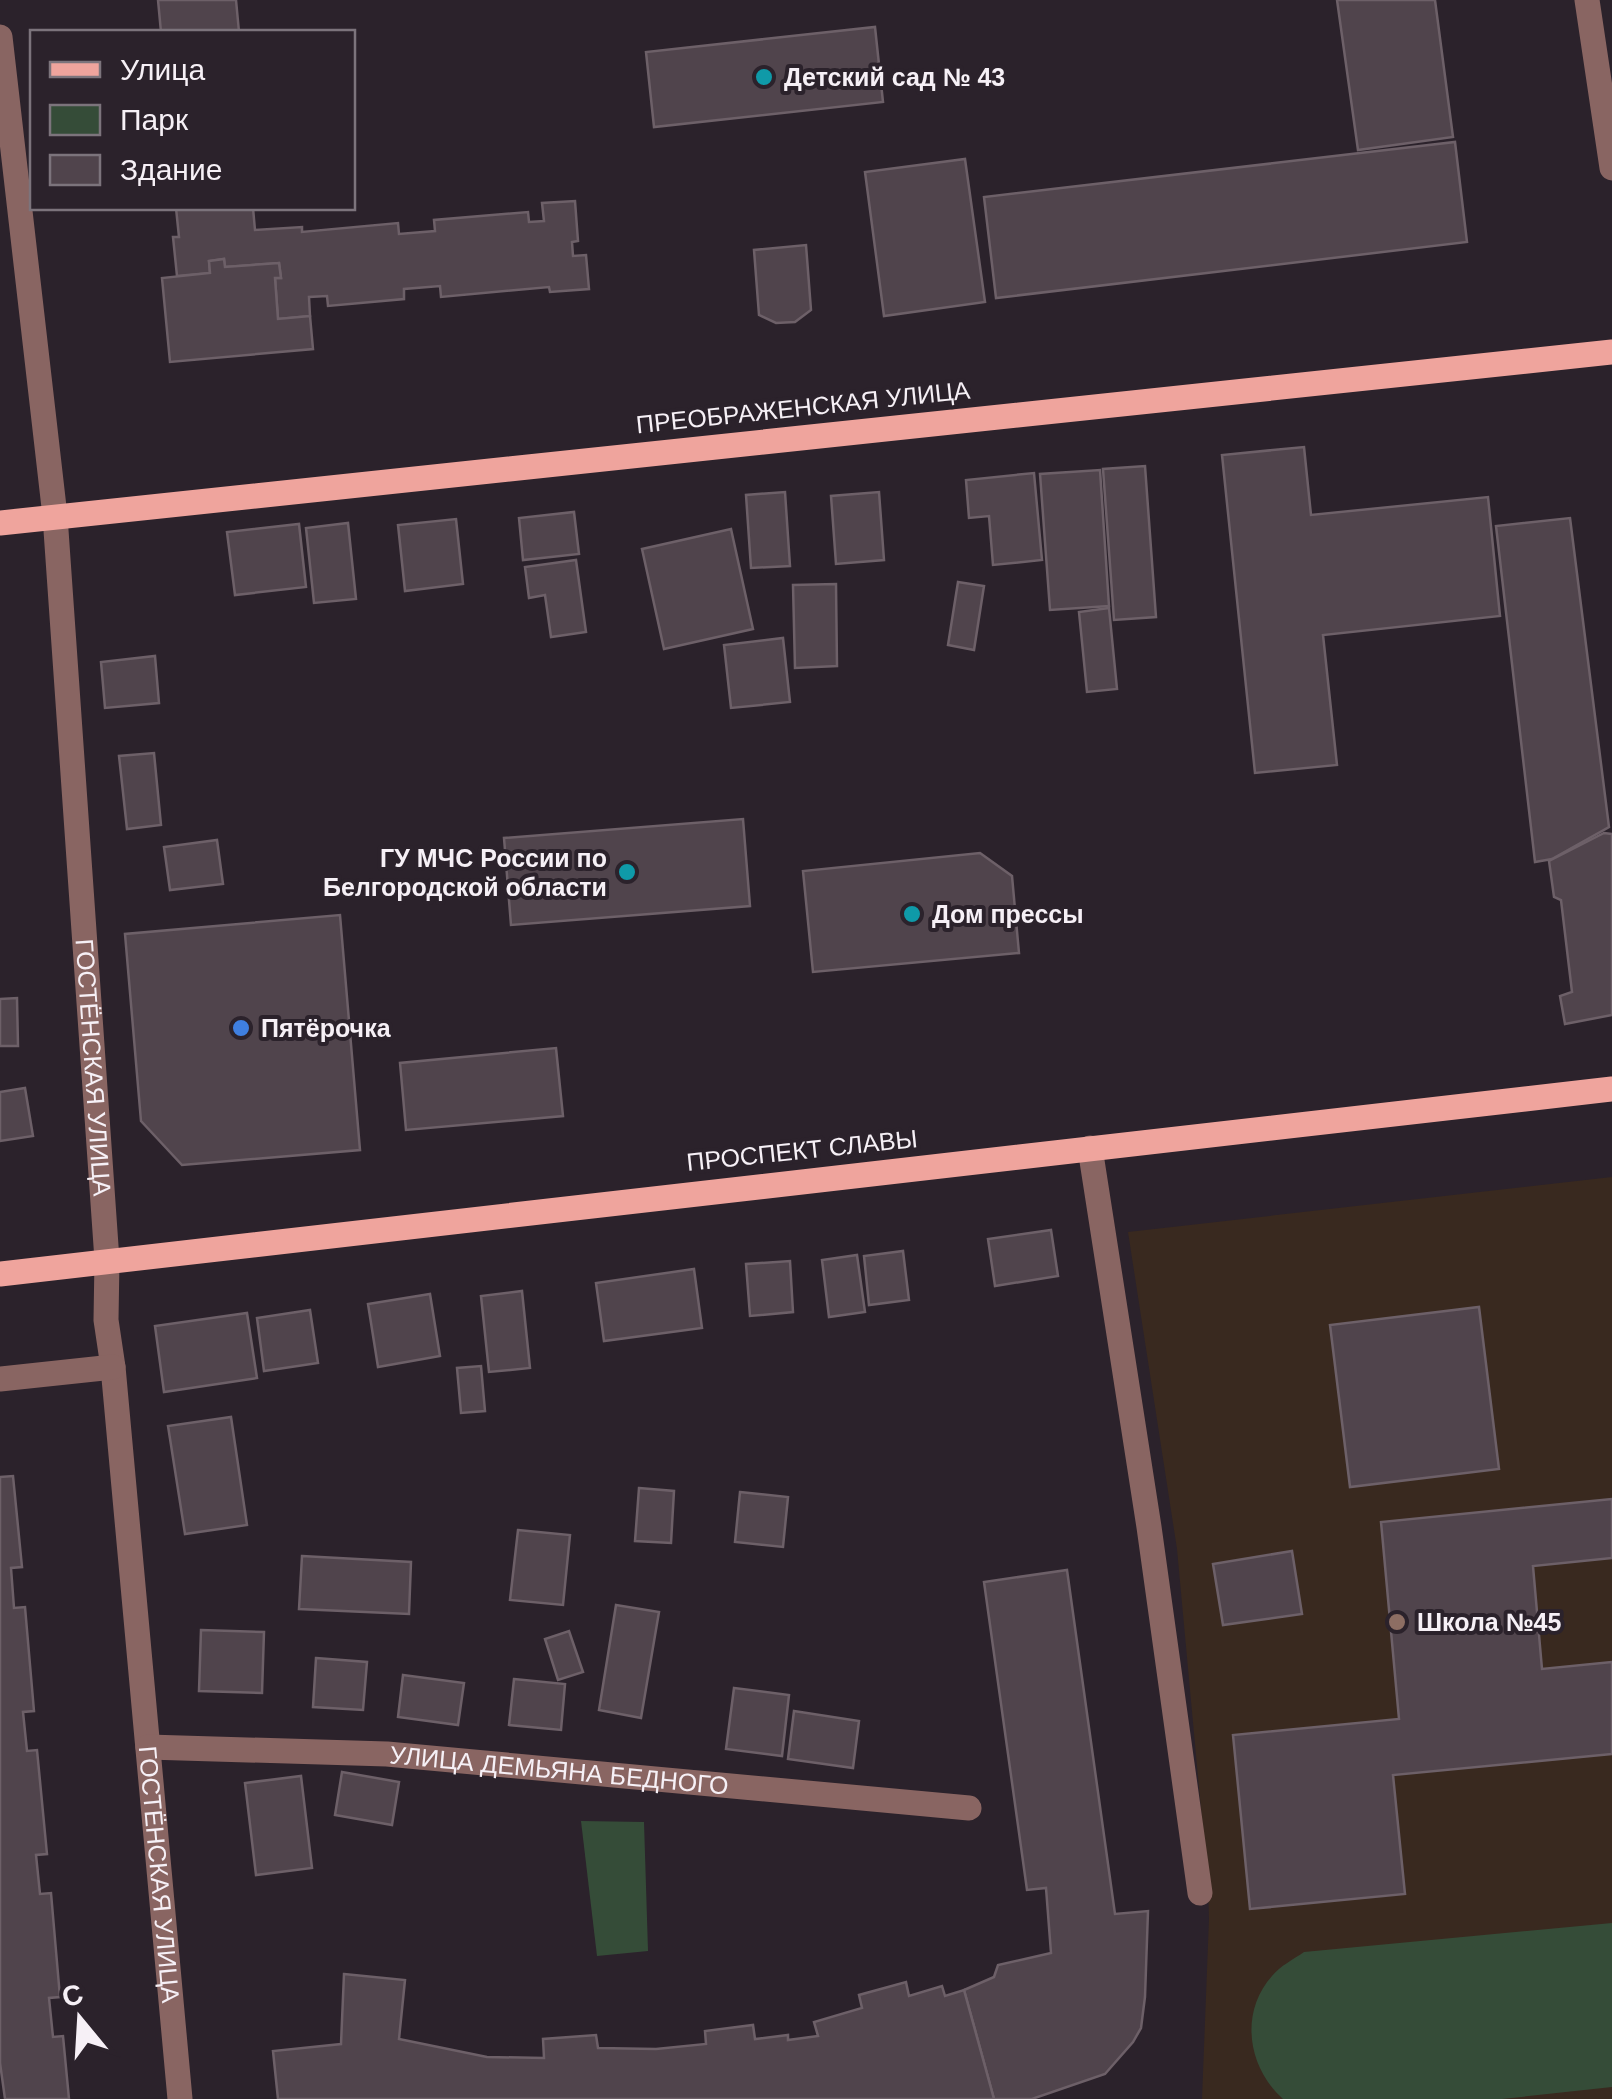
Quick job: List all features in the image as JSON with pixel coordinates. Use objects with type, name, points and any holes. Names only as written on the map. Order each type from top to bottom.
[{"type":"main road","name":"ПРЕОБРАЖЕНСКАЯ УЛИЦА","points":[[0,523],[1612,352]]},
{"type":"main road","name":"ПРОСПЕКТ СЛАВЫ","points":[[0,1274],[1612,1089]]},
{"type":"street","points":[[1586,0],[1612,168]]},
{"type":"street","name":"ГОСТЁНСКАЯ УЛИЦА","points":[[0,37],[55,516],[107,1260],[106,1320],[180,2099]]},
{"type":"street","points":[[1090,1148],[1200,1893]]},
{"type":"street","points":[[0,1379],[113,1367]]},
{"type":"street","name":"УЛИЦА ДЕМЬЯНА БЕДНОГО","points":[[148,1747],[387,1754],[969,1808]]},
{"type":"shaded area","name":"Школа №45","points":[[1612,1177],[1612,2099],[1202,2099],[1208,1885],[1177,1549],[1128,1232]]},
{"type":"green space","points":[[581,1821],[644,1822],[648,1951],[597,1956]]},
{"type":"green space","points":[[1612,1923],[1612,2087],[1502,2099],[1283,2099],[1255,2056],[1252,2023],[1262,1991],[1275,1972],[1304,1952]]},
{"type":"building","points":[[158,0],[236,0],[239,30],[161,30]]},
{"type":"building","points":[[1337,0],[1435,0],[1453,137],[1358,150]]},
{"type":"building","name":"Детский сад № 43","points":[[875,27],[883,102],[654,127],[646,52]]},
{"type":"building","points":[[1455,142],[1467,242],[996,298],[984,197]]},
{"type":"building","points":[[965,159],[985,302],[884,316],[865,172]]},
{"type":"building","points":[[575,201],[578,241],[572,242],[573,256],[586,255],[589,289],[550,292],[549,287],[441,297],[440,286],[404,289],[404,299],[328,306],[327,296],[309,297],[310,316],[278,319],[275,278],[281,278],[279,263],[225,267],[224,259],[209,261],[210,273],[177,276],[173,237],[179,237],[176,210],[253,210],[255,230],[302,227],[302,232],[398,223],[399,234],[435,231],[434,220],[528,212],[529,222],[544,221],[542,203]]},
{"type":"building","points":[[806,245],[811,310],[795,322],[776,323],[759,315],[754,250]]},
{"type":"building","points":[[224,259],[225,267],[279,263],[281,278],[275,278],[278,319],[310,316],[313,349],[170,362],[162,278],[210,273],[209,261]]},
{"type":"building","points":[[1304,447],[1311,515],[1488,497],[1500,616],[1323,635],[1337,765],[1255,773],[1222,455]]},
{"type":"building","points":[[1145,466],[1156,617],[1114,620],[1103,469]]},
{"type":"building","points":[[1100,470],[1109,606],[1050,610],[1040,474]]},
{"type":"building","points":[[1034,473],[1042,560],[993,565],[989,516],[969,518],[966,480]]},
{"type":"building","points":[[785,492],[790,566],[751,568],[746,495]]},
{"type":"building","points":[[879,492],[884,560],[836,564],[831,496]]},
{"type":"building","points":[[574,512],[579,554],[523,560],[519,518]]},
{"type":"building","points":[[1570,518],[1609,827],[1552,859],[1535,862],[1496,526]]},
{"type":"building","points":[[456,519],[463,584],[405,591],[398,525]]},
{"type":"building","points":[[348,523],[356,599],[314,603],[306,528]]},
{"type":"building","points":[[299,524],[306,587],[235,595],[227,532]]},
{"type":"building","points":[[731,529],[753,629],[664,649],[642,549]]},
{"type":"building","points":[[576,560],[586,632],[551,637],[545,595],[529,598],[525,567]]},
{"type":"building","points":[[958,582],[984,586],[974,650],[948,645]]},
{"type":"building","points":[[836,584],[837,666],[795,668],[793,585]]},
{"type":"building","points":[[1109,608],[1117,689],[1087,692],[1079,612]]},
{"type":"building","points":[[783,638],[790,702],[731,708],[724,645]]},
{"type":"building","points":[[155,656],[159,703],[105,708],[101,662]]},
{"type":"building","points":[[154,753],[161,825],[127,829],[119,756]]},
{"type":"building","name":"ГУ МЧС России по Белгородской области","points":[[743,819],[750,906],[511,925],[504,838]]},
{"type":"building","points":[[1604,833],[1612,834],[1612,1015],[1565,1024],[1560,996],[1572,992],[1561,900],[1554,897],[1549,861]]},
{"type":"building","points":[[217,840],[223,884],[170,890],[164,847]]},
{"type":"building","name":"Дом прессы","points":[[980,853],[1012,876],[1019,953],[813,972],[803,871]]},
{"type":"building","name":"Пятёрочка","points":[[340,915],[360,1150],[182,1165],[141,1121],[125,934]]},
{"type":"building","points":[[17,998],[18,1046],[0,1046],[0,999]]},
{"type":"building","points":[[556,1048],[563,1116],[406,1130],[400,1063]]},
{"type":"building","points":[[25,1088],[33,1136],[0,1141],[0,1092]]},
{"type":"building","points":[[1051,1230],[1058,1276],[995,1286],[988,1239]]},
{"type":"building","points":[[903,1251],[909,1300],[869,1305],[864,1256]]},
{"type":"building","points":[[857,1255],[865,1312],[829,1317],[822,1260]]},
{"type":"building","points":[[790,1261],[793,1312],[750,1316],[746,1264]]},
{"type":"building","points":[[694,1269],[702,1328],[604,1341],[596,1283]]},
{"type":"building","points":[[522,1291],[530,1368],[489,1372],[481,1296]]},
{"type":"building","points":[[430,1294],[440,1356],[378,1367],[368,1304]]},
{"type":"building","points":[[1479,1307],[1499,1469],[1350,1487],[1330,1325]]},
{"type":"building","points":[[310,1310],[318,1363],[264,1371],[257,1318]]},
{"type":"building","points":[[247,1313],[257,1378],[164,1392],[155,1326]]},
{"type":"building","points":[[481,1366],[485,1411],[461,1413],[457,1368]]},
{"type":"building","points":[[231,1417],[247,1525],[185,1534],[168,1426]]},
{"type":"building","points":[[13,1476],[22,1567],[11,1568],[14,1608],[25,1607],[34,1711],[23,1712],[27,1751],[37,1750],[47,1854],[36,1855],[40,1894],[51,1893],[60,1997],[49,1998],[53,2037],[63,2036],[69,2099],[5,2099],[0,2063],[0,1477]]},
{"type":"building","points":[[639,1488],[674,1491],[671,1543],[635,1541]]},
{"type":"building","points":[[740,1492],[788,1497],[783,1547],[735,1542]]},
{"type":"building","points":[[1612,1499],[1612,1558],[1533,1566],[1542,1669],[1612,1662],[1612,1754],[1393,1775],[1405,1894],[1250,1909],[1233,1735],[1399,1719],[1381,1522]]},
{"type":"building","points":[[518,1530],[570,1535],[563,1605],[510,1600]]},
{"type":"building","points":[[1292,1551],[1302,1614],[1223,1625],[1213,1564]]},
{"type":"building","points":[[302,1556],[411,1562],[409,1614],[299,1609]]},
{"type":"building","points":[[1067,1570],[1115,1914],[1148,1911],[1141,2028],[1105,2074],[1032,2099],[994,2099],[964,1990],[994,1977],[998,1965],[1051,1953],[1046,1888],[1027,1890],[984,1582]]},
{"type":"building","points":[[616,1605],[659,1612],[641,1718],[599,1710]]},
{"type":"building","points":[[201,1630],[264,1632],[262,1693],[199,1691]]},
{"type":"building","points":[[569,1631],[583,1672],[558,1680],[545,1639]]},
{"type":"building","points":[[316,1658],[367,1662],[363,1710],[313,1707]]},
{"type":"building","points":[[403,1675],[464,1683],[458,1725],[398,1717]]},
{"type":"building","points":[[514,1679],[565,1684],[561,1730],[509,1725]]},
{"type":"building","points":[[734,1688],[789,1695],[782,1756],[726,1749]]},
{"type":"building","points":[[794,1711],[859,1721],[853,1768],[788,1759]]},
{"type":"building","points":[[342,1772],[399,1782],[392,1825],[335,1815]]},
{"type":"building","points":[[301,1776],[312,1868],[256,1875],[245,1783]]},
{"type":"building","points":[[344,1974],[405,1980],[399,2039],[487,2057],[544,2058],[543,2039],[596,2035],[598,2048],[656,2049],[706,2044],[705,2031],[753,2025],[755,2039],[818,2036],[814,2022],[862,2008],[859,1995],[906,1982],[909,1996],[942,1986],[945,1996],[964,1990],[994,2099],[278,2099],[273,2051],[341,2044]]},
{"type":"place","name":"Детский сад № 43","points":[[764,77]]},
{"type":"place","name":"ГУ МЧС России по Белгородской области","points":[[627,872]]},
{"type":"place","name":"Дом прессы","points":[[912,914]]},
{"type":"place","name":"Пятёрочка","points":[[241,1028]]},
{"type":"place","name":"Школа №45","points":[[1397,1622]]}]
